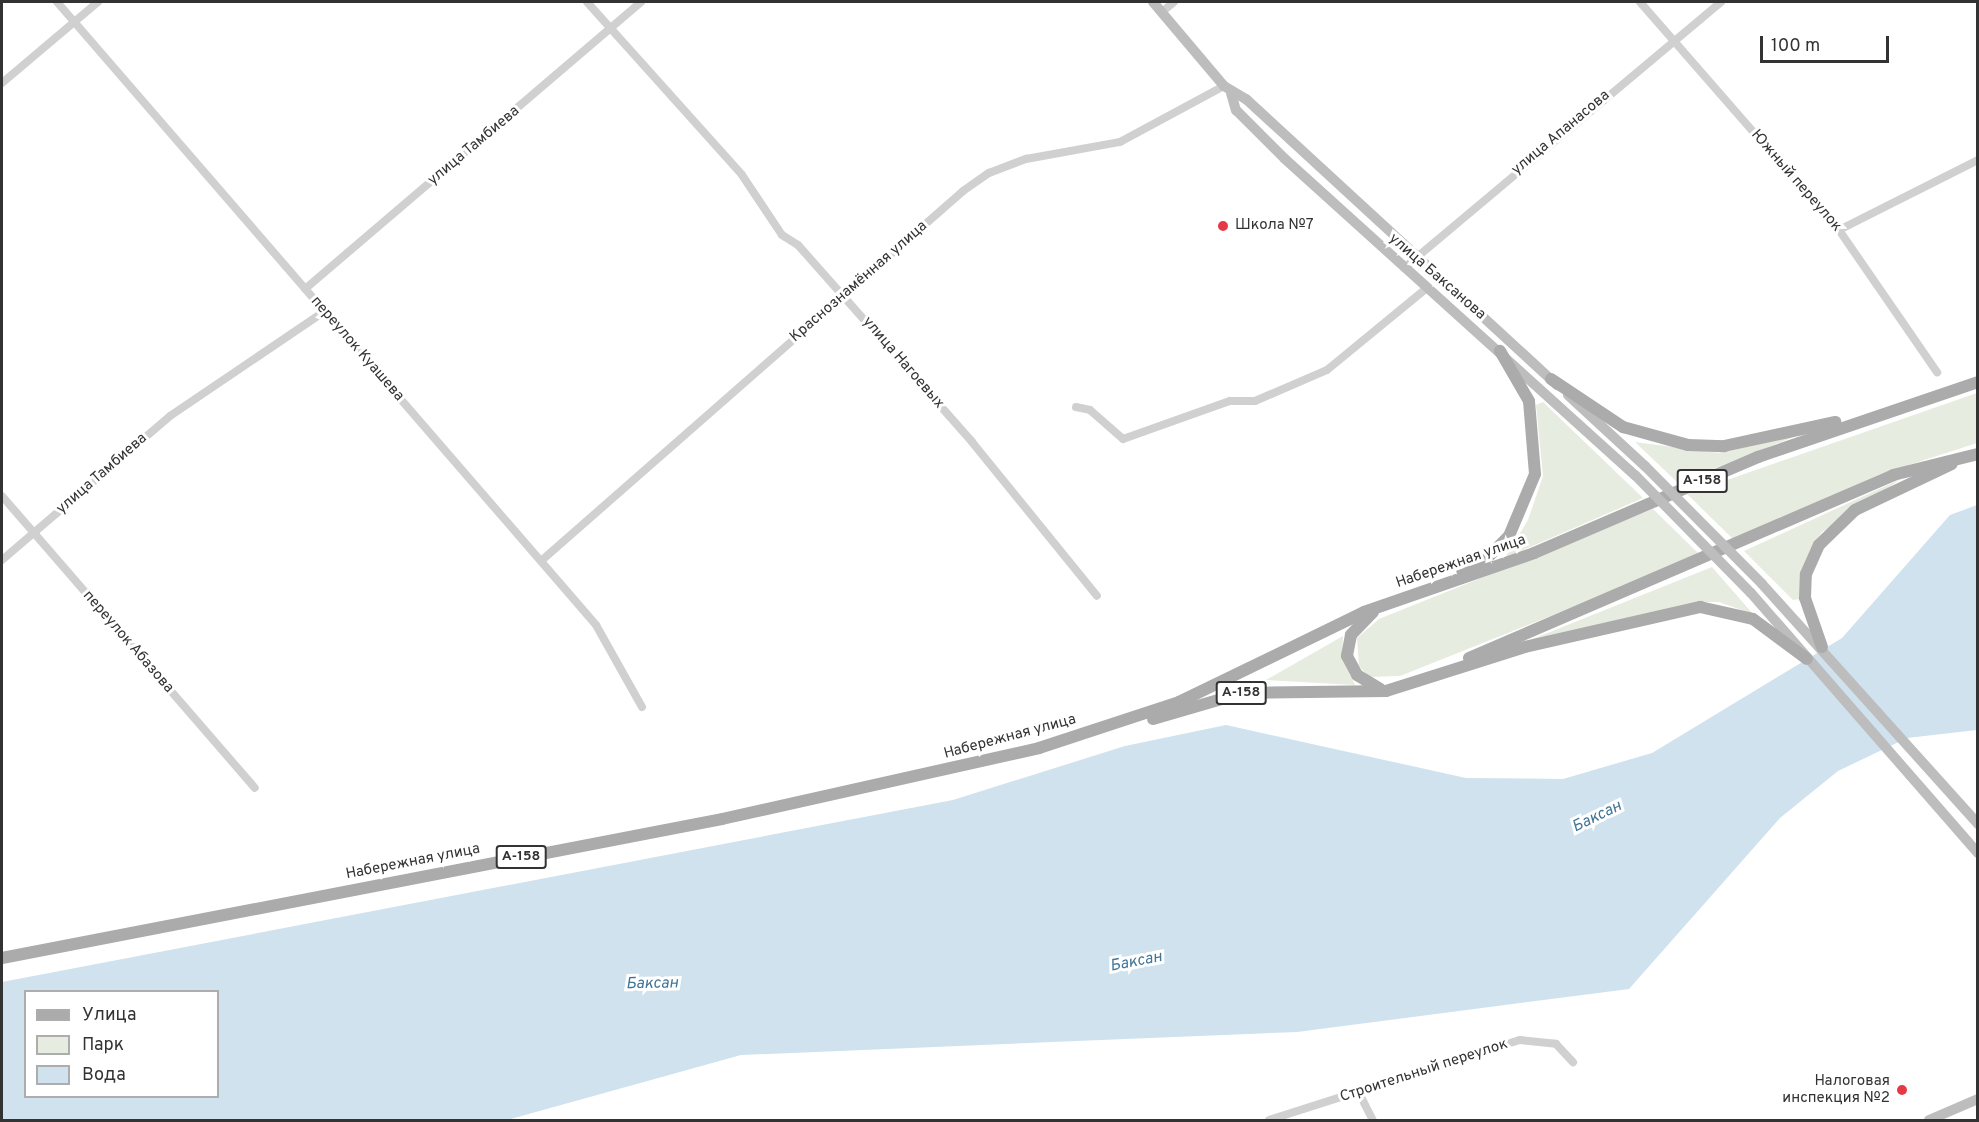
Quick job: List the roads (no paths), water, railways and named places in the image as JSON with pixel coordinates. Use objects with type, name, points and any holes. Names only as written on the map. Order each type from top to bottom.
[{"type":"main road","name":"улица Баксанова","points":[[1153,2],[1227,89],[1236,110],[1404,268],[1500,351],[1635,476],[1752,592],[1807,659],[1977,853]]},
{"type":"main road","name":"улица Баксанова","points":[[1227,89],[1246,99],[1645,466],[1822,647],[1977,824]]},
{"type":"main road","points":[[1430,590],[1497,551],[1531,491],[1536,457],[1531,410],[1500,351]]},
{"type":"main road","points":[[1551,379],[1623,427],[1688,445],[1724,446],[1863,418]]},
{"type":"main road","name":"Набережная улица","points":[[2,958],[722,819],[1039,748],[1223,684],[1381,606],[1430,590],[1863,418],[1977,382]]},
{"type":"main road","points":[[1822,647],[1808,616],[1804,587],[1811,560],[1829,531],[1869,503],[1975,455]]},
{"type":"main road","name":"А-158","points":[[1039,748],[1242,693],[1386,691],[1447,670],[1893,476],[1975,455]]},
{"type":"main road","points":[[1381,606],[1357,626],[1347,656],[1364,682],[1386,691]]},
{"type":"main road","points":[[1447,670],[1631,619],[1700,606],[1744,615],[1807,659]]},
{"type":"main road","points":[[1929,1120],[1977,1099]]},
{"type":"street","name":"переулок Куашева","points":[[57,2],[596,625],[642,707]]},
{"type":"street","points":[[2,83],[98,2]]},
{"type":"street","name":"улица Нагоевых","points":[[587,2],[742,176],[782,235],[843,295],[1097,596]]},
{"type":"street","name":"улица Тамбиева","points":[[305,289],[641,2]]},
{"type":"street","points":[[1162,12],[1174,2]]},
{"type":"street","name":"Южный переулок","points":[[1640,2],[1839,230],[1937,372]]},
{"type":"street","name":"улица Апанасова","points":[[1404,268],[1415,256],[1672,39],[1721,2]]},
{"type":"street","name":"Краснознамённая улица","points":[[541,561],[843,295],[989,173],[1026,159],[1120,142],[1227,89]]},
{"type":"street","points":[[1839,230],[1977,160]]},
{"type":"street","points":[[1076,407],[1090,410],[1123,439],[1230,401],[1255,401],[1327,370],[1427,288]]},
{"type":"street","name":"улица Тамбиева","points":[[2,560],[170,416],[325,311]]},
{"type":"street","name":"переулок Абазова","points":[[2,496],[255,788]]},
{"type":"street","name":"Строительный переулок","points":[[1269,1120],[1359,1094],[1520,1040],[1556,1044],[1573,1062]]},
{"type":"street","points":[[1359,1094],[1373,1120]]},
{"type":"water","name":"Баксан","points":[[1977,505],[1977,730],[1907,738],[1838,771],[1780,818],[1629,989],[1297,1032],[741,1055],[507,1120],[2,1120],[2,982],[953,800],[1125,746],[1226,725],[1466,778],[1563,779],[1652,753],[1842,638],[1950,515]]},
{"type":"place","name":"Школа №7","points":[[1223,226]]},
{"type":"place","name":"Налоговая инспекция №2","points":[[1902,1090]]}]
